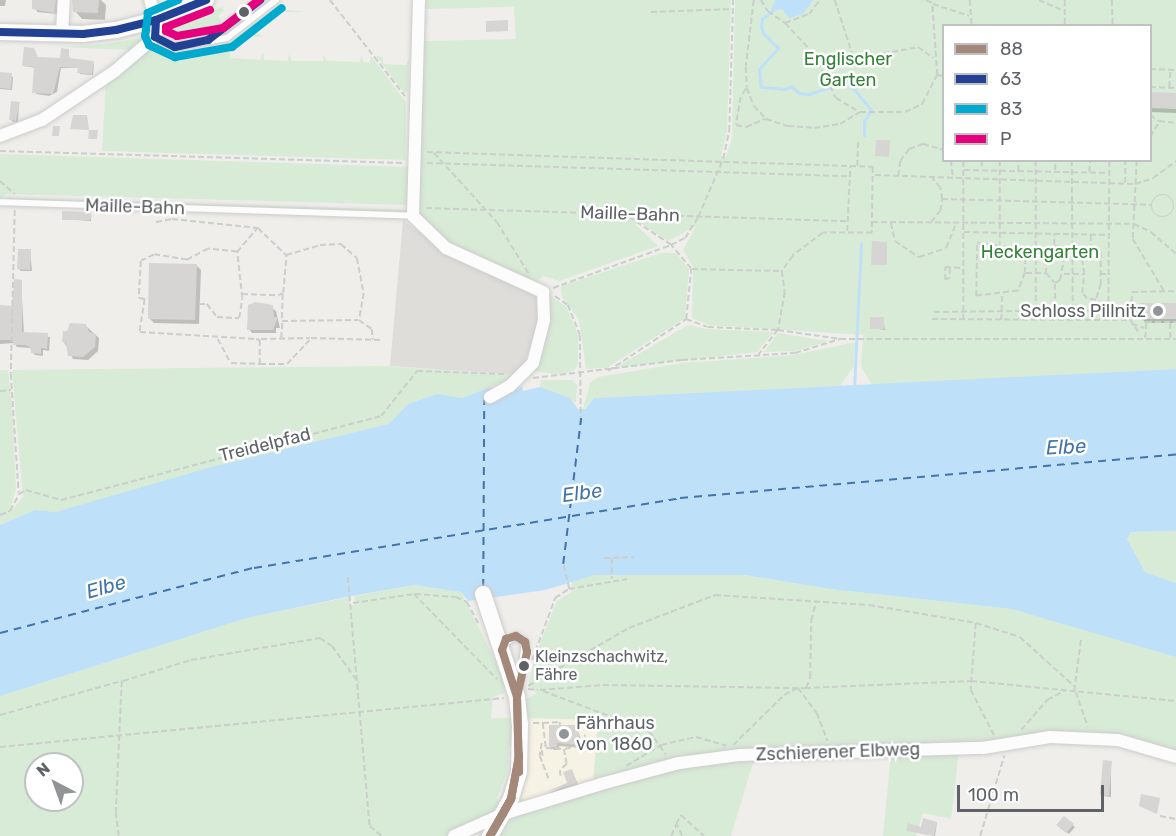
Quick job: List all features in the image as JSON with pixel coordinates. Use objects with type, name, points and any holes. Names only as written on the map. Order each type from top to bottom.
[{"type":"street","points":[[62,34],[64,0]]},
{"type":"street","points":[[0,136],[42,120],[115,71],[155,37],[156,20],[150,0]]},
{"type":"street","points":[[0,32],[62,34],[116,30],[156,20],[206,0]]},
{"type":"street","points":[[419,0],[413,212],[428,233],[465,259],[539,289],[540,342],[533,363],[524,375],[490,397]]},
{"type":"street","points":[[474,600],[502,650],[518,694],[519,772],[503,814],[490,836]]},
{"type":"street","name":"Zschierener Elbweg","points":[[454,836],[503,814],[679,763],[831,750],[1004,746],[1050,737],[1135,744],[1176,757]]},
{"type":"lane","points":[[208,40],[260,0]]},
{"type":"lane","points":[[155,37],[175,47],[227,38],[276,0]]},
{"type":"lane","name":"Maille-Bahn","points":[[0,202],[17,200],[413,212]]},
{"type":"lane","points":[[502,650],[507,639],[516,636],[525,642],[518,694]]},
{"type":"path","points":[[330,0],[409,102]]},
{"type":"path","points":[[539,289],[671,245],[685,237],[698,217],[722,162],[729,131],[733,0]]},
{"type":"path","points":[[754,0],[747,88],[737,109],[736,125],[746,127],[766,119]]},
{"type":"path","points":[[761,0],[771,14],[785,23],[820,65],[830,91],[860,112],[865,113],[905,112],[922,104],[937,75],[934,59],[932,3]]},
{"type":"path","points":[[785,23],[809,14],[820,0]]},
{"type":"path","points":[[835,0],[854,56]]},
{"type":"path","points":[[922,0],[969,16]]},
{"type":"path","points":[[970,0],[969,16],[971,24]]},
{"type":"path","points":[[1039,0],[1064,11]]},
{"type":"path","points":[[1065,0],[1065,24]]},
{"type":"path","points":[[1112,0],[1113,24]]},
{"type":"path","points":[[651,12],[733,9]]},
{"type":"path","points":[[820,65],[854,56],[918,48],[934,59]]},
{"type":"path","points":[[1152,69],[1176,70]]},
{"type":"path","points":[[1169,87],[1170,70]]},
{"type":"path","points":[[937,75],[942,76]]},
{"type":"path","points":[[1152,87],[1176,88]]},
{"type":"path","points":[[747,88],[754,106],[766,119],[788,126],[814,128],[840,124],[860,112]]},
{"type":"path","points":[[1152,116],[1159,121],[1176,123]]},
{"type":"path","points":[[1152,133],[1159,121]]},
{"type":"path","points":[[858,140],[859,166]]},
{"type":"path","points":[[898,176],[900,161],[909,149],[930,144],[942,149]]},
{"type":"path","points":[[414,152],[873,167],[872,233],[847,232],[815,237],[782,271],[691,269]]},
{"type":"path","points":[[433,153],[515,246],[539,289],[568,305],[576,322],[582,375],[581,418]]},
{"type":"path","points":[[874,176],[1109,181],[1135,184],[1153,178],[1176,161]]},
{"type":"path","points":[[951,162],[953,177]]},
{"type":"path","points":[[963,162],[963,320]]},
{"type":"path","points":[[982,162],[982,170]]},
{"type":"path","points":[[1000,162],[1000,245]]},
{"type":"path","points":[[1018,162],[1018,171]]},
{"type":"path","points":[[1036,162],[1036,320]]},
{"type":"path","points":[[1055,171],[1056,162]]},
{"type":"path","points":[[1072,162],[1073,320]]},
{"type":"path","points":[[1089,172],[1090,162]]},
{"type":"path","points":[[1108,320],[1111,310],[1109,162]]},
{"type":"path","points":[[1125,162],[1125,183]]},
{"type":"path","points":[[1137,162],[1133,239],[1164,291]]},
{"type":"path","points":[[847,232],[850,166]]},
{"type":"path","points":[[963,170],[1110,172]]},
{"type":"path","points":[[930,177],[940,188],[942,199],[940,211],[930,222]]},
{"type":"path","points":[[0,181],[17,200],[12,390],[19,494],[10,510],[0,515]]},
{"type":"path","points":[[942,199],[1152,205],[1163,195],[1170,197],[1175,206],[1171,213],[1160,216],[1152,205]]},
{"type":"path","name":"Maille-Bahn","points":[[413,212],[485,210],[848,221]]},
{"type":"path","points":[[623,213],[671,245],[691,269],[686,319]]},
{"type":"path","points":[[156,222],[172,219],[258,228],[286,255]]},
{"type":"path","points":[[872,222],[1134,224],[1150,232],[1176,254]]},
{"type":"path","points":[[891,222],[895,242],[919,257],[938,254],[946,248],[956,223]]},
{"type":"path","points":[[199,304],[207,304],[217,317],[239,318],[241,294],[237,252],[258,228]]},
{"type":"path","points":[[963,232],[1109,235]]},
{"type":"path","points":[[1054,234],[1054,246]]},
{"type":"path","points":[[1091,235],[1091,246]]},
{"type":"path","points":[[286,255],[332,243],[351,251],[363,275],[359,320]]},
{"type":"path","points":[[977,243],[1020,248],[1026,258],[1025,273],[1018,291],[1002,295],[976,296],[977,243]]},
{"type":"path","points":[[1054,246],[1047,250],[1046,273],[1055,283],[1056,312]]},
{"type":"path","points":[[1054,246],[1064,252],[1064,274]]},
{"type":"path","points":[[1091,246],[1101,252],[1099,274],[1101,292],[1092,301],[1092,311]]},
{"type":"path","points":[[1091,246],[1081,252],[1084,274],[1082,293],[1092,301]]},
{"type":"path","points":[[237,252],[208,249],[187,260],[154,255],[141,261],[139,298],[145,298],[140,332],[217,338],[242,335],[260,340],[281,338],[382,340]]},
{"type":"path","points":[[281,338],[286,255]]},
{"type":"path","points":[[950,268],[963,268]]},
{"type":"path","points":[[758,354],[778,330],[785,292],[782,271]]},
{"type":"path","points":[[1025,273],[1046,273]]},
{"type":"path","points":[[1055,283],[1064,274],[1084,274]]},
{"type":"path","points":[[1099,274],[1111,274]]},
{"type":"path","points":[[1138,332],[1130,320],[1132,292],[1176,291]]},
{"type":"path","points":[[241,294],[283,293]]},
{"type":"path","points":[[1001,320],[1002,295]]},
{"type":"path","points":[[934,312],[1132,310]]},
{"type":"path","points":[[686,319],[708,327],[778,330],[840,339],[1176,339]]},
{"type":"path","points":[[607,372],[686,319]]},
{"type":"path","points":[[282,321],[359,320],[372,329],[373,340]]},
{"type":"path","points":[[932,320],[1130,320]]},
{"type":"path","points":[[1145,338],[1146,322],[1176,322]]},
{"type":"path","points":[[1170,322],[1170,339]]},
{"type":"path","points":[[1132,323],[1146,328]]},
{"type":"path","points":[[217,338],[231,363],[260,364],[287,364],[311,338]]},
{"type":"path","points":[[524,375],[530,378],[582,375],[817,348],[840,339]]},
{"type":"path","points":[[260,340],[260,364]]},
{"type":"path","name":"Treidelpfad","points":[[19,494],[37,491],[62,500],[381,416],[417,370],[524,375]]},
{"type":"path","points":[[0,391],[12,390]]},
{"type":"path","points":[[604,558],[634,557]]},
{"type":"path","points":[[612,558],[612,580]]},
{"type":"path","points":[[563,564],[568,588]]},
{"type":"path","points":[[348,577],[370,826],[382,836]]},
{"type":"path","points":[[564,587],[627,579]]},
{"type":"path","points":[[531,661],[555,598],[568,588]]},
{"type":"path","points":[[352,604],[414,594],[456,597],[474,600],[478,623]]},
{"type":"path","points":[[414,594],[503,686]]},
{"type":"path","points":[[518,694],[629,628],[715,595],[869,605],[976,623],[1020,637],[1074,686]]},
{"type":"path","points":[[805,688],[810,677],[811,621],[816,601]]},
{"type":"path","points":[[976,623],[971,681],[980,713],[1004,746]]},
{"type":"path","points":[[0,715],[190,660],[320,638],[332,646],[359,683]]},
{"type":"path","points":[[1081,638],[1074,686],[1078,705],[1094,739]]},
{"type":"path","points":[[518,694],[527,679]]},
{"type":"path","points":[[118,836],[116,812],[122,681]]},
{"type":"path","points":[[0,747],[121,737],[603,685],[805,688],[971,681],[1176,701]]},
{"type":"path","points":[[619,770],[661,745],[696,737],[722,742],[730,748],[784,695],[798,688]]},
{"type":"path","points":[[798,688],[817,713],[831,750]]},
{"type":"path","points":[[540,690],[649,731],[679,763]]},
{"type":"path","points":[[980,836],[1004,746],[1047,700],[1066,690]]},
{"type":"path","points":[[549,780],[542,750],[543,724],[560,722],[560,726]]},
{"type":"path","points":[[542,742],[549,750],[564,750],[580,746],[585,735]]},
{"type":"path","points":[[561,776],[560,771],[567,764],[564,750]]},
{"type":"path","points":[[671,836],[681,815],[704,836]]},
{"type":"path","points":[[1160,816],[1176,819]]},
{"type":"path","points":[[676,824],[682,836]]},
{"type":"shaded area","points":[[403,220],[425,236],[538,295],[540,320],[520,375],[390,366]]},
{"type":"shaded area","points":[[525,718],[599,720],[593,783],[518,809]]},
{"type":"green space","points":[[426,0],[731,0],[727,132],[721,156],[726,157],[732,138],[735,0],[1176,0],[1176,369],[872,385],[861,366],[863,335],[709,325],[692,318],[693,267],[683,250],[696,226],[668,241],[642,224],[635,224],[658,246],[559,281],[544,276],[537,281],[489,267],[447,245],[421,218],[418,210],[424,41],[516,39],[514,7],[425,9]]},
{"type":"green space","points":[[280,4],[286,10],[307,12],[275,12],[274,18],[267,18],[255,27],[255,32],[263,37],[243,36],[242,42],[231,46],[230,58],[260,60],[263,52],[264,60],[288,61],[289,54],[292,61],[323,61],[324,55],[327,61],[360,62],[361,56],[364,62],[370,63],[371,56],[406,102],[406,160],[102,151],[106,81],[151,48],[207,51],[236,37]]},
{"type":"green space","points":[[222,7],[224,11],[218,16],[223,24],[218,27],[175,40],[167,32],[169,27]]},
{"type":"green space","points":[[147,37],[131,50],[61,47],[105,44]]},
{"type":"green space","points":[[376,56],[383,57],[383,64],[406,65],[409,58],[408,91],[404,93]]},
{"type":"green space","points":[[0,154],[410,167],[408,205],[7,194],[0,198]]},
{"type":"green space","points":[[9,198],[408,210],[408,213],[9,201]]},
{"type":"green space","points":[[661,253],[676,253],[689,269],[685,318],[607,368],[586,369],[579,320],[562,297],[561,286]]},
{"type":"green space","points":[[550,296],[566,306],[578,335],[578,365],[573,371],[562,375],[535,371],[548,332]]},
{"type":"green space","points":[[688,325],[707,329],[774,332],[757,352],[615,368]]},
{"type":"green space","points":[[778,333],[829,341],[795,351],[764,352]]},
{"type":"green space","points":[[855,342],[854,366],[840,386],[594,398],[583,409],[590,383],[598,377],[682,363],[794,355]]},
{"type":"green space","points":[[383,366],[520,375],[462,398],[437,394],[408,404],[389,424],[56,512],[35,510],[0,525],[0,370],[8,370],[13,419],[16,488],[9,514],[23,497],[12,370]]},
{"type":"green space","points":[[541,380],[572,380],[577,385],[576,402],[540,387]]},
{"type":"green space","points":[[1176,531],[1176,583],[1145,572],[1127,539],[1131,532]]},
{"type":"green space","points":[[595,575],[745,575],[830,589],[1012,609],[1168,653],[1176,657],[1176,755],[1138,742],[1006,743],[755,756],[731,836],[501,836],[518,809],[593,783],[598,720],[525,718],[526,699],[537,693],[528,686],[535,656],[557,601],[571,592],[572,581]]},
{"type":"green space","points":[[414,585],[461,592],[506,683],[504,693],[493,697],[491,718],[511,718],[516,745],[509,746],[507,773],[497,798],[500,807],[489,816],[446,836],[0,836],[0,696],[247,618],[350,597],[351,605],[355,605],[354,596]]},
{"type":"green space","points":[[959,751],[951,819],[923,813],[916,836],[883,836],[891,753]]},
{"type":"water","points":[[775,0],[813,0],[803,14],[789,18],[782,9],[771,11]]},
{"type":"water","name":"Elbe","points":[[1176,369],[1176,531],[1131,532],[1127,539],[1145,572],[1176,583],[1176,657],[1012,609],[830,589],[745,575],[595,575],[545,590],[468,601],[461,592],[414,585],[351,596],[247,618],[0,696],[0,525],[35,510],[56,512],[208,468],[389,424],[408,404],[437,394],[462,398],[490,387],[497,399],[522,386],[523,391],[540,387],[570,398],[578,409],[585,409],[594,398]]},
{"type":"building","points":[[32,0],[56,0],[54,13],[32,9]]},
{"type":"building","points":[[72,0],[99,0],[98,13],[73,12]]},
{"type":"building","points":[[508,20],[508,31],[486,32],[486,21]]},
{"type":"building","points":[[24,47],[34,48],[38,57],[60,58],[61,48],[69,49],[69,58],[94,61],[92,74],[77,73],[78,68],[60,67],[53,94],[32,93],[34,67],[22,66]]},
{"type":"building","points":[[0,72],[12,73],[11,89],[0,88]]},
{"type":"building","points":[[1152,92],[1176,93],[1176,109],[1152,108]]},
{"type":"building","points":[[11,101],[20,102],[16,121],[9,120]]},
{"type":"building","points":[[73,115],[87,115],[89,130],[70,129]]},
{"type":"building","points":[[53,126],[60,126],[59,136],[52,136]]},
{"type":"building","points":[[89,130],[98,130],[97,139],[88,139]]},
{"type":"building","points":[[876,140],[890,140],[889,157],[875,156]]},
{"type":"building","points":[[62,211],[90,212],[92,216],[90,220],[62,220]]},
{"type":"building","points":[[872,241],[887,242],[887,265],[871,265]]},
{"type":"building","points":[[18,249],[31,249],[30,270],[17,269]]},
{"type":"building","points":[[149,263],[197,264],[195,320],[148,319]]},
{"type":"building","points":[[14,279],[22,280],[22,332],[48,333],[47,349],[41,348],[41,354],[31,353],[31,348],[26,345],[13,345],[13,340],[0,340],[0,305],[12,306]]},
{"type":"building","points":[[255,302],[273,305],[274,317],[278,317],[273,330],[247,330],[248,305]]},
{"type":"building","name":"Schloss Pillnitz","points":[[1140,303],[1176,303],[1176,319],[1140,319]]},
{"type":"building","points":[[870,317],[884,317],[884,329],[870,329]]},
{"type":"building","points":[[70,323],[86,324],[89,332],[96,334],[95,347],[83,357],[68,356],[66,343],[62,342],[63,331],[67,331]]},
{"type":"building","name":"Fährhaus von 1860","points":[[549,725],[579,725],[579,745],[557,743],[557,747],[549,747]]},
{"type":"building","points":[[1103,760],[1112,761],[1109,796],[1100,795]]},
{"type":"building","points":[[572,769],[577,783],[546,792],[567,783],[563,772]]},
{"type":"building","points":[[1141,794],[1160,798],[1157,814],[1139,806]]},
{"type":"building","points":[[1064,816],[1074,824],[1066,833],[1056,825]]},
{"type":"building","points":[[923,818],[937,822],[934,836],[906,831],[908,823],[921,827]]},
{"type":"waterway","points":[[773,10],[762,19],[761,27],[764,34],[778,48],[759,69],[761,87],[785,89],[791,86],[799,93],[809,94],[847,81],[871,110],[864,121],[864,135]]},
{"type":"waterway","points":[[854,388],[861,243]]},
{"type":"ferry route","points":[[483,587],[484,400]]},
{"type":"ferry route","points":[[563,564],[581,418]]},
{"type":"ferry route","points":[[0,633],[254,568],[680,498],[1176,455]]},
{"type":"transit line","name":"83","points":[[178,0],[148,13],[145,36],[149,45],[175,57],[232,47],[282,8]]},
{"type":"transit line","name":"63","points":[[0,32],[83,34],[116,30],[156,20],[206,0]]},
{"type":"transit line","name":"P","points":[[210,10],[166,27],[166,31],[177,36],[223,28],[259,0]]},
{"type":"transit line","name":"63","points":[[156,20],[155,37],[175,47],[208,40],[260,0]]},
{"type":"transit line","name":"88","points":[[516,636],[525,642],[527,652],[517,697],[502,650],[506,639],[516,636]]},
{"type":"transit line","name":"88","points":[[517,697],[519,772]]},
{"type":"transit line","name":"88","points":[[517,697],[519,772]]},
{"type":"transit line","name":"88","points":[[490,836],[511,799],[519,755]]},
{"type":"transit line","name":"88","points":[[490,836],[511,799],[519,757]]},
{"type":"transit line","name":"88","points":[[511,799],[503,814],[490,836],[511,799]]},
{"type":"place","name":"Schloss Pillnitz","points":[[1158,311]]},
{"type":"place","name":"Kleinzschachwitz, Fähre","points":[[524,666]]},
{"type":"place","name":"Fährhaus von 1860","points":[[564,734]]},
{"type":"park label","name":"Englischer Garten","points":[[848,70]]},
{"type":"park label","name":"Heckengarten","points":[[1040,252]]}]
